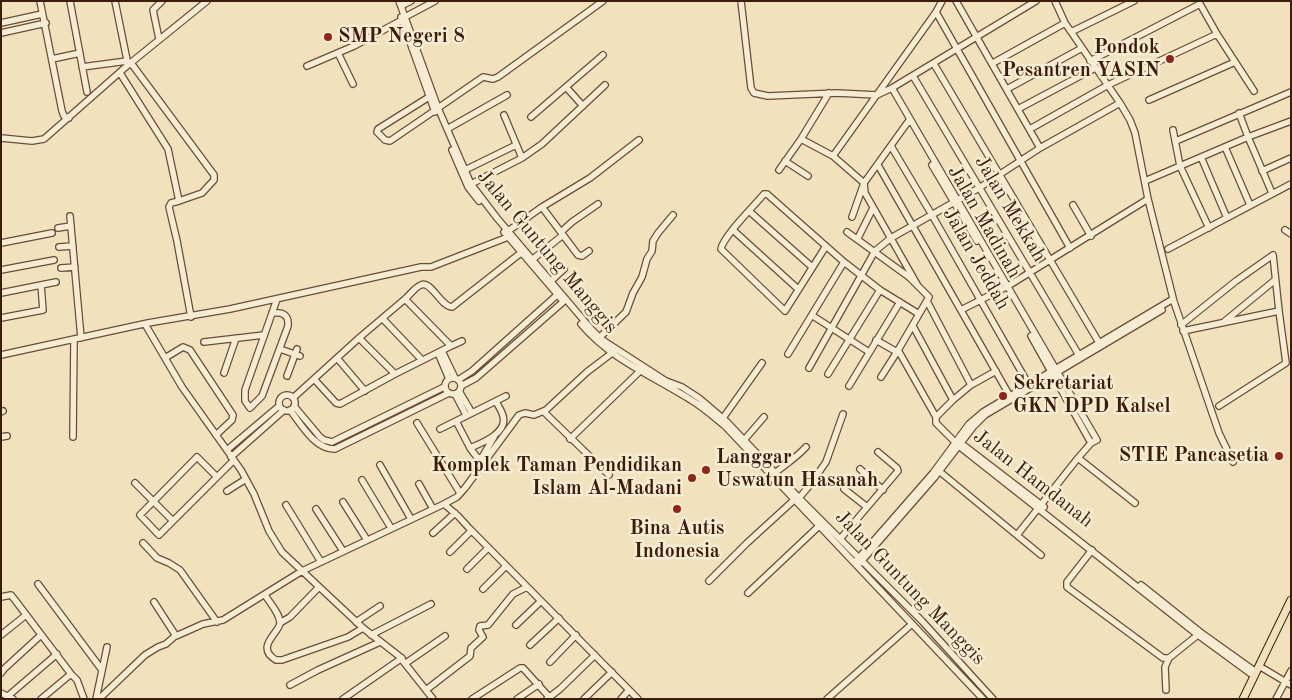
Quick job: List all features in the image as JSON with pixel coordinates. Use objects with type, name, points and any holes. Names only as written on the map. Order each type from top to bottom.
[{"type":"main road","points":[[1243,699],[1291,600]]},
{"type":"street","points":[[40,1],[46,23],[62,112],[64,116],[69,118]]},
{"type":"street","points":[[70,1],[87,92]]},
{"type":"street","points":[[115,1],[129,63],[214,176],[214,180],[202,193],[171,203],[169,207],[190,316]]},
{"type":"street","points":[[159,39],[153,10],[162,1]]},
{"type":"street","points":[[1,138],[42,140],[120,73],[129,63],[207,1]]},
{"type":"street","points":[[398,3],[411,1]]},
{"type":"street","points":[[307,66],[354,46],[435,1]]},
{"type":"street","points":[[429,97],[378,129],[378,132],[385,140],[390,140],[483,77],[493,79],[498,77],[603,1]]},
{"type":"street","points":[[741,1],[749,72],[754,93],[768,96],[829,93],[877,95],[934,64],[1036,1]]},
{"type":"street","points":[[833,156],[942,1]]},
{"type":"street","points":[[956,1],[1040,148]]},
{"type":"street","points":[[1055,1],[1065,23],[1130,120],[1135,133],[1148,199],[1183,332],[1219,433],[1233,462]]},
{"type":"street","points":[[1071,32],[1131,2]]},
{"type":"street","points":[[1090,61],[1200,2],[1217,34],[1254,91]]},
{"type":"street","name":"Jalan Guntung Manggis","points":[[398,3],[429,97],[447,129],[471,184],[522,252],[590,335],[612,353],[640,371],[693,401],[725,426],[796,499],[840,539],[912,624],[983,699]]},
{"type":"street","points":[[936,12],[1070,248]]},
{"type":"street","points":[[1,23],[42,14]]},
{"type":"street","name":"Jalan Guntung Manggis","points":[[403,19],[436,109],[468,187],[508,234],[533,259],[599,338],[666,381],[692,394],[723,418],[745,439],[819,526],[922,621],[993,699]]},
{"type":"street","points":[[1,33],[46,23]]},
{"type":"street","points":[[993,63],[1065,23]]},
{"type":"street","points":[[1030,129],[1108,86],[1217,34]]},
{"type":"street","points":[[1007,90],[1082,48]]},
{"type":"street","points":[[52,59],[80,53]]},
{"type":"street","points":[[338,53],[352,84]]},
{"type":"street","points":[[531,117],[603,54]]},
{"type":"street","points":[[1149,100],[1235,62]]},
{"type":"street","points":[[82,67],[129,63]]},
{"type":"street","points":[[934,64],[1100,345]]},
{"type":"street","points":[[1018,109],[1095,68]]},
{"type":"street","points":[[120,73],[168,149],[179,201]]},
{"type":"street","name":"Jalan Mekkah","points":[[913,76],[1080,357]]},
{"type":"street","points":[[471,184],[522,158],[542,144],[605,85]]},
{"type":"street","points":[[566,87],[582,106]]},
{"type":"street","name":"Jalan Madinah","points":[[891,89],[1094,442],[1078,458]]},
{"type":"street","points":[[1176,141],[1291,92]]},
{"type":"street","points":[[778,170],[829,93]]},
{"type":"street","points":[[447,129],[507,95]]},
{"type":"street","points":[[809,368],[875,251],[891,238],[979,188],[1040,148],[1120,103]]},
{"type":"street","points":[[1239,113],[1272,193]]},
{"type":"street","points":[[504,115],[522,158]]},
{"type":"street","points":[[852,216],[864,183],[908,121]]},
{"type":"street","points":[[1145,181],[1248,137],[1291,121]]},
{"type":"street","points":[[1173,130],[1180,166],[1209,228]]},
{"type":"street","points":[[800,139],[833,156],[864,183],[865,193],[918,286]]},
{"type":"street","points":[[1,355],[145,324],[276,299],[421,267],[439,265],[508,234],[542,207],[590,178],[639,140]]},
{"type":"street","points":[[465,170],[516,145]]},
{"type":"street","name":"Jalan Jeddah","points":[[890,146],[932,215],[1030,386]]},
{"type":"street","points":[[1225,147],[1250,205]]},
{"type":"street","points":[[1201,157],[1227,218]]},
{"type":"street","points":[[1262,171],[1291,158]]},
{"type":"street","points":[[784,161],[808,176]]},
{"type":"street","points":[[878,165],[1011,397]]},
{"type":"street","points":[[1168,249],[1291,184]]},
{"type":"street","points":[[826,246],[785,311],[723,252],[722,244],[764,194],[767,194],[861,276],[919,314]]},
{"type":"street","points":[[961,310],[1006,287],[1148,199]]},
{"type":"street","points":[[533,259],[572,222],[598,204]]},
{"type":"street","points":[[1073,205],[1091,236]]},
{"type":"street","points":[[542,207],[580,256],[590,251]]},
{"type":"street","points":[[858,238],[873,208]]},
{"type":"street","points":[[749,211],[812,267]]},
{"type":"street","points":[[599,338],[626,312],[633,293],[642,277],[658,233],[673,215]]},
{"type":"street","points":[[70,216],[81,338]]},
{"type":"street","points":[[58,228],[71,226]]},
{"type":"street","points":[[733,230],[798,289]]},
{"type":"street","points":[[847,232],[858,238],[909,277],[928,296],[913,326],[880,377]]},
{"type":"street","points":[[1,243],[52,233]]},
{"type":"street","points":[[59,247],[73,246]]},
{"type":"street","points":[[217,477],[197,457],[140,515],[159,535],[217,477],[232,458],[287,408],[292,398],[420,285],[429,286],[446,306],[452,307],[522,252]]},
{"type":"street","points":[[1181,325],[1236,281],[1273,256],[1286,363],[1220,406]]},
{"type":"street","points":[[1,270],[54,260]]},
{"type":"street","points":[[788,354],[813,316],[844,262]]},
{"type":"street","points":[[60,268],[75,267]]},
{"type":"street","points":[[551,281],[564,269]]},
{"type":"street","points":[[1223,323],[1275,280]]},
{"type":"street","points":[[1,293],[56,282]]},
{"type":"street","points":[[1,318],[43,310],[41,285]]},
{"type":"street","points":[[828,374],[880,290]]},
{"type":"street","points":[[292,398],[288,395],[283,396],[279,400],[309,429],[324,440],[335,442],[444,387],[455,386],[558,295]]},
{"type":"street","points":[[272,312],[283,312],[288,323],[262,396],[250,408],[244,396],[245,390],[276,299]]},
{"type":"street","points":[[405,299],[451,346]]},
{"type":"street","points":[[927,301],[971,385]]},
{"type":"street","points":[[858,562],[970,424],[982,412],[1011,397],[1174,301]]},
{"type":"street","points":[[309,429],[321,446],[327,449],[335,449],[455,386],[476,378],[563,302]]},
{"type":"street","points":[[849,386],[900,302]]},
{"type":"street","points":[[1183,332],[1279,311]]},
{"type":"street","points":[[813,316],[869,352]]},
{"type":"street","points":[[383,319],[422,360]]},
{"type":"street","points":[[145,324],[182,387],[246,479],[275,542],[282,552],[356,622],[404,661],[433,699]]},
{"type":"street","points":[[913,326],[953,400]]},
{"type":"street","points":[[204,342],[264,335]]},
{"type":"street","points":[[224,373],[236,338]]},
{"type":"street","points":[[359,338],[395,374]]},
{"type":"street","points":[[73,437],[74,339]]},
{"type":"street","points":[[876,340],[898,351]]},
{"type":"street","points":[[314,378],[338,404],[365,392],[422,360],[462,342]]},
{"type":"street","points":[[165,358],[183,347],[190,350],[232,415],[232,420],[216,436]]},
{"type":"street","points":[[280,349],[297,353],[287,376]]},
{"type":"street","name":"Jalan Hamdanah","points":[[898,351],[936,417],[936,423],[957,442],[1199,634]]},
{"type":"street","points":[[440,352],[469,414]]},
{"type":"street","points":[[98,699],[145,655],[166,644],[175,636],[203,624],[223,620],[302,571],[444,504],[460,493],[518,415],[522,413],[534,415],[544,412],[587,372],[612,353]]},
{"type":"street","points":[[337,358],[365,392]]},
{"type":"street","points":[[723,418],[762,363]]},
{"type":"street","points":[[570,439],[640,371]]},
{"type":"street","points":[[936,417],[971,385],[996,371]]},
{"type":"street","points":[[444,387],[445,383],[455,386]]},
{"type":"street","points":[[440,429],[506,396]]},
{"type":"street","points":[[456,421],[470,448],[481,459],[500,429],[504,417],[496,401]]},
{"type":"street","points":[[227,450],[257,425],[287,408]]},
{"type":"street","points":[[544,412],[609,475]]},
{"type":"street","points":[[709,580],[730,558],[810,485],[826,462],[842,414]]},
{"type":"street","points":[[745,439],[764,417]]},
{"type":"street","points":[[417,423],[460,493]]},
{"type":"street","points":[[257,425],[262,430]]},
{"type":"street","points":[[470,448],[495,436]]},
{"type":"street","points":[[858,562],[939,471],[957,442]]},
{"type":"street","points":[[775,472],[791,459],[797,457],[806,447]]},
{"type":"street","points":[[840,539],[866,507],[883,490],[898,469],[878,452]]},
{"type":"street","points":[[1017,535],[1078,458],[1135,503]]},
{"type":"street","points":[[380,465],[411,519]]},
{"type":"street","points":[[860,469],[883,490]]},
{"type":"street","points":[[939,471],[1041,555]]},
{"type":"street","points":[[227,490],[246,479]]},
{"type":"street","points":[[362,480],[391,528]]},
{"type":"street","points":[[135,483],[173,521]]},
{"type":"street","points":[[419,484],[433,509]]},
{"type":"street","points":[[844,489],[866,507]]},
{"type":"street","points":[[344,502],[367,540]]},
{"type":"street","points":[[444,504],[638,699]]},
{"type":"street","points":[[286,505],[322,562]]},
{"type":"street","name":"Jalan Hamdanah","points":[[1039,506],[1199,634],[1256,671],[1288,683]]},
{"type":"street","points":[[316,508],[343,551]]},
{"type":"street","points":[[433,533],[455,513]]},
{"type":"street","points":[[748,593],[819,526]]},
{"type":"street","points":[[450,552],[471,531]]},
{"type":"street","points":[[143,543],[158,558],[180,570],[217,622]]},
{"type":"street","points":[[467,569],[488,548]]},
{"type":"street","points":[[1092,550],[1067,582],[1067,587],[1163,658],[1169,658]]},
{"type":"street","points":[[483,589],[506,566]]},
{"type":"street","points":[[38,584],[102,670]]},
{"type":"street","points":[[280,623],[290,617],[319,587]]},
{"type":"street","points":[[426,690],[470,656],[471,648],[483,636],[479,630],[480,626],[488,625],[513,594],[527,587]]},
{"type":"street","points":[[1,597],[11,595],[57,654],[70,674],[77,680],[82,698]]},
{"type":"street","points":[[265,595],[277,613],[280,623],[279,628],[269,640],[268,646],[270,654],[276,660],[282,660],[348,637],[363,628]]},
{"type":"street","points":[[516,625],[541,601]]},
{"type":"street","points":[[154,602],[175,636]]},
{"type":"street","points":[[371,635],[431,604]]},
{"type":"street","points":[[356,622],[380,606]]},
{"type":"street","points":[[1,634],[26,615]]},
{"type":"street","points":[[530,645],[559,618]]},
{"type":"street","points":[[826,699],[912,624]]},
{"type":"street","points":[[1166,690],[1165,667],[1169,658],[1199,634]]},
{"type":"street","points":[[1,673],[42,635]]},
{"type":"street","points":[[550,662],[576,635]]},
{"type":"street","points":[[343,699],[445,636]]},
{"type":"street","points":[[290,685],[380,642]]},
{"type":"street","points":[[98,699],[107,647]]},
{"type":"street","points":[[1,693],[10,697],[57,654]]},
{"type":"street","points":[[472,699],[520,668],[525,668],[549,698],[595,655]]},
{"type":"street","points":[[948,662],[953,657]]},
{"type":"street","points":[[1276,699],[1288,683],[1291,671]]},
{"type":"street","points":[[584,699],[612,672]]},
{"type":"street","points":[[42,699],[70,674]]},
{"type":"street","points":[[517,699],[539,684]]},
{"type":"street","points":[[621,699],[629,690]]},
{"type":"place","name":"SMP Negeri 8","points":[[328,37]]},
{"type":"place","name":"Pondok Pesantren YASIN","points":[[1170,59]]},
{"type":"place","name":"Sekretariat GKN DPD Kalsel","points":[[1003,396]]},
{"type":"place","name":"STIE Pancasetia","points":[[1279,456]]},
{"type":"place","name":"Langgar Uswatun Hasanah","points":[[706,470]]},
{"type":"place","name":"Komplek Taman Pendidikan Islam Al-Madani","points":[[692,478]]},
{"type":"place","name":"Bina Autis Indonesia","points":[[677,509]]}]
